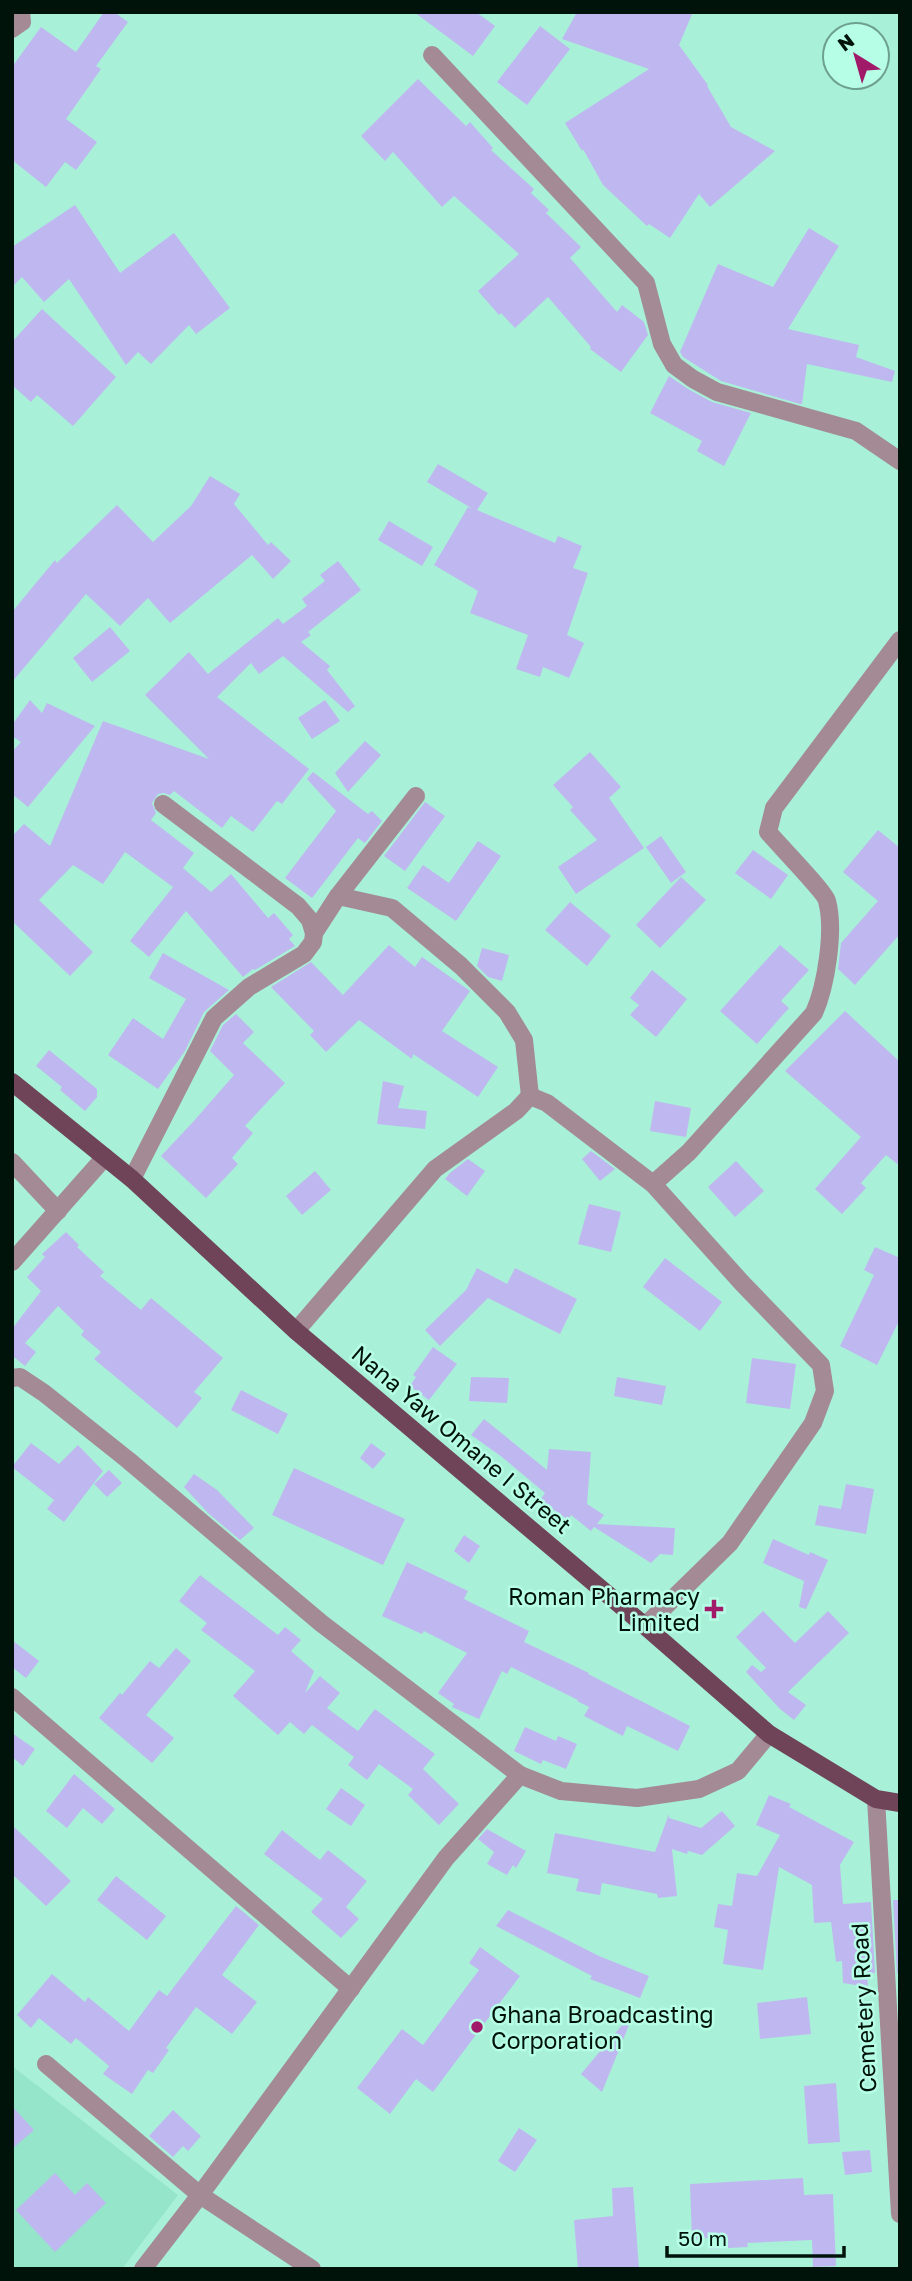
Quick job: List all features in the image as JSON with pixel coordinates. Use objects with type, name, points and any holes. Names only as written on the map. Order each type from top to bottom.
[{"type":"main road","name":"Nana Yaw Omane I Street","points":[[12,1082],[132,1180],[296,1332],[769,1734],[876,1799],[900,1803]]},
{"type":"street","points":[[12,29],[22,22],[22,12]]},
{"type":"street","points":[[432,55],[646,283],[662,344],[674,365],[718,392],[856,431],[900,461]]},
{"type":"street","points":[[653,1184],[689,1152],[814,1013],[819,1002],[830,948],[827,899],[768,832],[774,808],[900,640]]},
{"type":"street","points":[[314,933],[338,895],[416,796]]},
{"type":"street","points":[[132,1180],[214,1018],[249,987],[304,954],[313,942],[314,933],[310,920],[298,906],[163,804]]},
{"type":"street","points":[[296,1332],[436,1169],[516,1111],[530,1096],[524,1040],[507,1012],[461,966],[392,908],[338,895]]},
{"type":"street","points":[[530,1096],[547,1103],[653,1184],[742,1283],[821,1365],[825,1391],[813,1423],[730,1543],[645,1626]]},
{"type":"street","points":[[12,1262],[104,1157]]},
{"type":"street","points":[[12,1162],[58,1211]]},
{"type":"street","points":[[12,1378],[20,1377],[44,1393],[128,1460],[321,1623],[520,1775],[561,1791],[636,1798],[699,1789],[738,1771],[769,1734]]},
{"type":"street","points":[[12,1697],[351,1990]]},
{"type":"street","points":[[143,2269],[446,1858],[520,1775]]},
{"type":"street","name":"Cemetery Road","points":[[876,1799],[900,2214]]},
{"type":"street","points":[[46,2064],[200,2195],[313,2269]]},
{"type":"shaded area","points":[[12,2066],[178,2195],[122,2269],[12,2269]]},
{"type":"building","points":[[104,12],[114,12],[128,22],[96,66],[101,69],[66,119],[97,142],[76,170],[65,162],[46,187],[12,160],[12,67],[41,27],[76,52]]},
{"type":"building","points":[[414,12],[476,12],[495,26],[473,56]]},
{"type":"building","points":[[577,12],[693,12],[679,45],[708,85],[731,127],[775,151],[710,207],[699,194],[670,238],[649,224],[647,226],[603,185],[565,123],[649,69],[562,39]]},
{"type":"building","points":[[540,26],[570,49],[527,105],[497,82]]},
{"type":"building","points":[[418,79],[466,126],[470,122],[493,148],[491,150],[534,189],[531,193],[549,210],[546,213],[581,247],[570,258],[617,312],[622,305],[644,322],[648,335],[621,372],[590,349],[548,297],[515,328],[501,313],[499,315],[478,291],[519,254],[454,196],[442,207],[393,152],[385,161],[361,136]]},
{"type":"building","points":[[75,205],[120,273],[174,233],[230,308],[196,334],[189,325],[151,364],[138,352],[126,365],[69,279],[44,302],[22,277],[12,287],[12,247]]},
{"type":"building","points":[[809,228],[839,246],[788,329],[859,345],[856,357],[895,371],[892,382],[807,364],[800,404],[721,381],[683,357],[680,352],[718,264],[773,287]]},
{"type":"building","points":[[42,309],[116,377],[73,426],[37,395],[31,402],[12,385],[12,342]]},
{"type":"building","points":[[669,376],[712,402],[751,413],[724,466],[697,451],[702,441],[650,413]]},
{"type":"building","points":[[438,464],[488,493],[477,510],[555,543],[558,536],[582,546],[573,568],[588,573],[567,635],[584,643],[569,678],[543,667],[540,677],[516,669],[528,635],[470,613],[478,591],[434,565],[468,507],[473,509],[427,482]]},
{"type":"building","points":[[210,476],[240,494],[234,504],[268,545],[271,542],[291,561],[273,579],[252,555],[170,623],[148,598],[120,626],[86,594],[12,682],[12,612],[55,560],[57,563],[117,505],[153,542],[191,506]]},
{"type":"building","points":[[389,521],[433,547],[422,566],[378,540]]},
{"type":"building","points":[[338,561],[361,590],[308,632],[311,635],[301,642],[330,666],[327,670],[355,706],[348,712],[283,656],[259,674],[251,663],[217,697],[309,769],[282,804],[277,801],[253,832],[231,816],[222,828],[174,791],[170,795],[158,794],[152,803],[156,813],[151,820],[194,853],[183,868],[211,892],[231,874],[268,918],[274,913],[293,935],[289,939],[295,946],[243,977],[186,911],[149,957],[130,941],[173,887],[125,852],[103,884],[73,865],[39,900],[93,952],[70,976],[12,921],[12,836],[24,824],[50,846],[103,721],[209,759],[145,695],[189,652],[208,674],[278,618],[283,624],[307,606],[302,599],[325,581],[320,575]]},
{"type":"building","points":[[110,627],[130,651],[92,682],[73,658]]},
{"type":"building","points":[[30,700],[42,713],[47,703],[95,726],[28,807],[12,794],[12,752],[21,742],[12,736],[12,725]]},
{"type":"building","points":[[325,700],[340,721],[312,739],[298,718]]},
{"type":"building","points":[[365,741],[381,755],[348,792],[335,773]]},
{"type":"building","points":[[590,752],[621,787],[609,798],[644,848],[576,894],[558,867],[597,840],[570,810],[573,807],[553,785]]},
{"type":"building","points":[[313,772],[368,814],[372,811],[382,821],[365,843],[358,838],[312,898],[285,878],[336,811],[307,779]]},
{"type":"building","points":[[425,802],[445,816],[405,871],[384,856]]},
{"type":"building","points":[[878,830],[900,848],[900,934],[855,985],[838,969],[841,943],[878,901],[843,872]]},
{"type":"building","points":[[661,836],[686,872],[671,883],[646,847]]},
{"type":"building","points":[[478,841],[501,856],[456,921],[407,888],[423,865],[449,883]]},
{"type":"building","points":[[753,850],[788,875],[771,899],[735,873]]},
{"type":"building","points":[[681,877],[706,900],[660,948],[636,925]]},
{"type":"building","points":[[570,902],[611,936],[587,966],[545,930]]},
{"type":"building","points":[[389,945],[415,967],[422,957],[470,991],[442,1031],[498,1067],[478,1097],[413,1054],[412,1059],[359,1020],[326,1052],[310,1035],[314,1031],[271,987],[311,962],[343,995]]},
{"type":"building","points":[[780,945],[809,970],[781,1001],[789,1008],[757,1044],[720,1011]]},
{"type":"building","points":[[482,948],[509,955],[502,981],[488,977],[477,966]]},
{"type":"building","points":[[163,953],[229,990],[204,1012],[185,1051],[158,1089],[108,1055],[133,1018],[163,1039],[186,999],[149,978]]},
{"type":"building","points":[[652,970],[687,999],[656,1037],[630,1015],[639,1005],[630,998]]},
{"type":"building","points":[[845,1011],[900,1062],[900,1166],[886,1155],[861,1183],[866,1188],[842,1214],[815,1189],[861,1137],[785,1071]]},
{"type":"building","points":[[236,1014],[254,1032],[243,1043],[285,1083],[245,1126],[253,1133],[232,1158],[238,1164],[206,1198],[161,1156],[234,1075],[210,1051],[223,1025]]},
{"type":"building","points":[[49,1050],[97,1089],[97,1097],[85,1111],[60,1090],[62,1087],[36,1066]]},
{"type":"building","points":[[383,1081],[404,1086],[398,1108],[427,1111],[425,1129],[377,1124]]},
{"type":"building","points":[[655,1101],[691,1108],[686,1137],[650,1131]]},
{"type":"building","points":[[591,1151],[615,1169],[600,1181],[582,1159]]},
{"type":"building","points":[[468,1159],[485,1171],[467,1196],[445,1179]]},
{"type":"building","points":[[736,1161],[764,1191],[735,1217],[708,1187]]},
{"type":"building","points":[[315,1171],[331,1190],[302,1215],[286,1196]]},
{"type":"building","points":[[589,1204],[621,1212],[611,1252],[578,1244]]},
{"type":"building","points":[[66,1232],[79,1245],[77,1247],[104,1272],[100,1276],[141,1310],[151,1298],[223,1358],[194,1392],[202,1398],[177,1428],[94,1359],[101,1352],[81,1335],[84,1331],[58,1306],[25,1343],[36,1352],[25,1366],[14,1357],[12,1359],[12,1329],[41,1291],[27,1277],[45,1257],[42,1254]]},
{"type":"building","points":[[875,1247],[900,1258],[900,1319],[877,1365],[840,1346],[874,1275],[864,1270]]},
{"type":"building","points":[[665,1258],[722,1302],[700,1331],[643,1287]]},
{"type":"building","points":[[477,1268],[507,1284],[515,1268],[577,1299],[560,1334],[488,1298],[440,1346],[425,1330],[466,1290]]},
{"type":"building","points":[[433,1347],[457,1364],[429,1400],[410,1386],[416,1377],[413,1375]]},
{"type":"building","points":[[752,1358],[796,1364],[790,1409],[746,1403]]},
{"type":"building","points":[[471,1377],[509,1378],[507,1403],[469,1401]]},
{"type":"building","points":[[617,1377],[666,1386],[662,1405],[614,1396]]},
{"type":"building","points":[[241,1390],[288,1414],[278,1434],[231,1410]]},
{"type":"building","points":[[484,1419],[547,1470],[549,1449],[591,1452],[587,1504],[604,1515],[597,1524],[675,1528],[673,1555],[660,1554],[651,1563],[594,1527],[591,1531],[571,1515],[568,1520],[540,1500],[545,1493],[471,1435]]},
{"type":"building","points":[[31,1443],[59,1464],[78,1445],[103,1471],[64,1522],[47,1509],[54,1500],[12,1467]]},
{"type":"building","points":[[371,1443],[386,1454],[373,1469],[360,1458]]},
{"type":"building","points":[[294,1468],[405,1519],[383,1565],[272,1515]]},
{"type":"building","points":[[109,1470],[122,1483],[107,1497],[94,1484]]},
{"type":"building","points":[[194,1474],[217,1490],[254,1528],[240,1540],[208,1513],[184,1487]]},
{"type":"building","points":[[846,1484],[874,1489],[866,1534],[815,1525],[819,1505],[841,1509]]},
{"type":"building","points":[[464,1535],[480,1546],[469,1563],[454,1551]]},
{"type":"building","points":[[773,1539],[809,1555],[810,1552],[828,1560],[806,1609],[799,1607],[804,1581],[763,1563]]},
{"type":"building","points":[[407,1562],[468,1591],[464,1599],[529,1631],[524,1642],[690,1726],[678,1751],[627,1726],[623,1736],[584,1716],[589,1707],[578,1700],[511,1667],[507,1674],[502,1671],[479,1719],[452,1707],[454,1704],[438,1693],[467,1653],[424,1631],[422,1634],[382,1616]]},
{"type":"building","points":[[200,1575],[278,1635],[285,1627],[301,1640],[291,1651],[314,1671],[305,1693],[320,1676],[340,1693],[327,1708],[358,1731],[375,1709],[435,1754],[423,1769],[459,1804],[439,1825],[408,1795],[413,1789],[379,1764],[367,1780],[348,1765],[354,1757],[312,1725],[304,1734],[290,1722],[278,1735],[233,1696],[255,1671],[201,1630],[207,1623],[179,1601]]},
{"type":"building","points":[[763,1611],[795,1643],[828,1611],[849,1633],[788,1692],[806,1705],[794,1720],[780,1709],[746,1672],[752,1665],[761,1672],[766,1668],[736,1637]]},
{"type":"building","points":[[12,1640],[39,1661],[26,1678],[12,1667]]},
{"type":"building","points":[[176,1648],[191,1661],[146,1715],[174,1738],[152,1763],[99,1718],[150,1661],[159,1668]]},
{"type":"building","points":[[525,1727],[556,1741],[558,1736],[577,1744],[566,1769],[543,1760],[541,1764],[514,1751]]},
{"type":"building","points":[[12,1733],[35,1749],[23,1766],[12,1757]]},
{"type":"building","points":[[74,1774],[115,1809],[102,1824],[83,1808],[67,1828],[46,1811]]},
{"type":"building","points":[[341,1788],[365,1805],[351,1826],[326,1809]]},
{"type":"building","points":[[769,1795],[791,1804],[789,1807],[854,1842],[840,1865],[843,1904],[871,1902],[875,1973],[867,1973],[868,1987],[843,1983],[842,1961],[836,1962],[831,1922],[814,1923],[812,1885],[779,1867],[763,1970],[723,1964],[728,1930],[714,1927],[718,1904],[732,1906],[737,1873],[757,1876],[780,1835],[756,1825]]},
{"type":"building","points":[[722,1811],[735,1826],[702,1855],[672,1849],[677,1896],[658,1898],[657,1894],[602,1883],[600,1895],[576,1891],[579,1879],[547,1873],[555,1833],[655,1852],[669,1814],[669,1818],[701,1828]]},
{"type":"building","points":[[12,1825],[71,1881],[46,1906],[12,1874]]},
{"type":"building","points":[[487,1829],[526,1851],[516,1868],[513,1865],[507,1875],[487,1864],[494,1852],[478,1839]]},
{"type":"building","points":[[282,1830],[320,1860],[328,1850],[367,1881],[346,1907],[359,1919],[341,1938],[311,1912],[323,1899],[264,1854]]},
{"type":"building","points":[[116,1876],[166,1916],[147,1940],[97,1900]]},
{"type":"building","points":[[893,1900],[900,1900],[900,1973],[897,1973]]},
{"type":"building","points":[[236,1906],[259,1925],[222,1975],[257,2002],[232,2034],[196,2007],[166,2048],[169,2050],[153,2073],[148,2070],[132,2094],[103,2074],[109,2066],[76,2038],[71,2044],[39,2018],[31,2028],[17,2015],[52,1974],[85,2002],[88,1997],[129,2031],[159,1990],[167,1996]]},
{"type":"building","points":[[508,1910],[599,1956],[649,1976],[640,1998],[590,1979],[592,1976],[496,1926]]},
{"type":"building","points":[[480,1947],[520,1976],[433,2092],[416,2079],[390,2114],[357,2088],[402,2029],[423,2045],[479,1970],[469,1963]]},
{"type":"building","points":[[807,1997],[811,2034],[760,2039],[757,2003]]},
{"type":"building","points":[[628,2018],[631,2020],[602,2092],[581,2074]]},
{"type":"building","points":[[836,2083],[840,2142],[808,2144],[804,2086]]},
{"type":"building","points":[[12,2106],[34,2130],[12,2149]]},
{"type":"building","points":[[173,2110],[201,2136],[188,2151],[183,2146],[173,2157],[149,2136]]},
{"type":"building","points":[[519,2128],[537,2140],[515,2172],[498,2161]]},
{"type":"building","points":[[870,2150],[872,2172],[845,2175],[842,2152]]},
{"type":"building","points":[[55,2173],[75,2195],[87,2183],[106,2203],[55,2252],[16,2210]]},
{"type":"building","points":[[803,2178],[804,2195],[833,2194],[836,2266],[813,2267],[812,2240],[747,2243],[748,2247],[709,2249],[709,2238],[692,2239],[690,2184]]},
{"type":"building","points":[[633,2187],[639,2269],[578,2269],[574,2220],[613,2216],[612,2188]]},
{"type":"place","name":"Roman Pharmacy Limited","points":[[714,1609]]},
{"type":"place","name":"Ghana Broadcasting Corporation","points":[[477,2027]]}]
